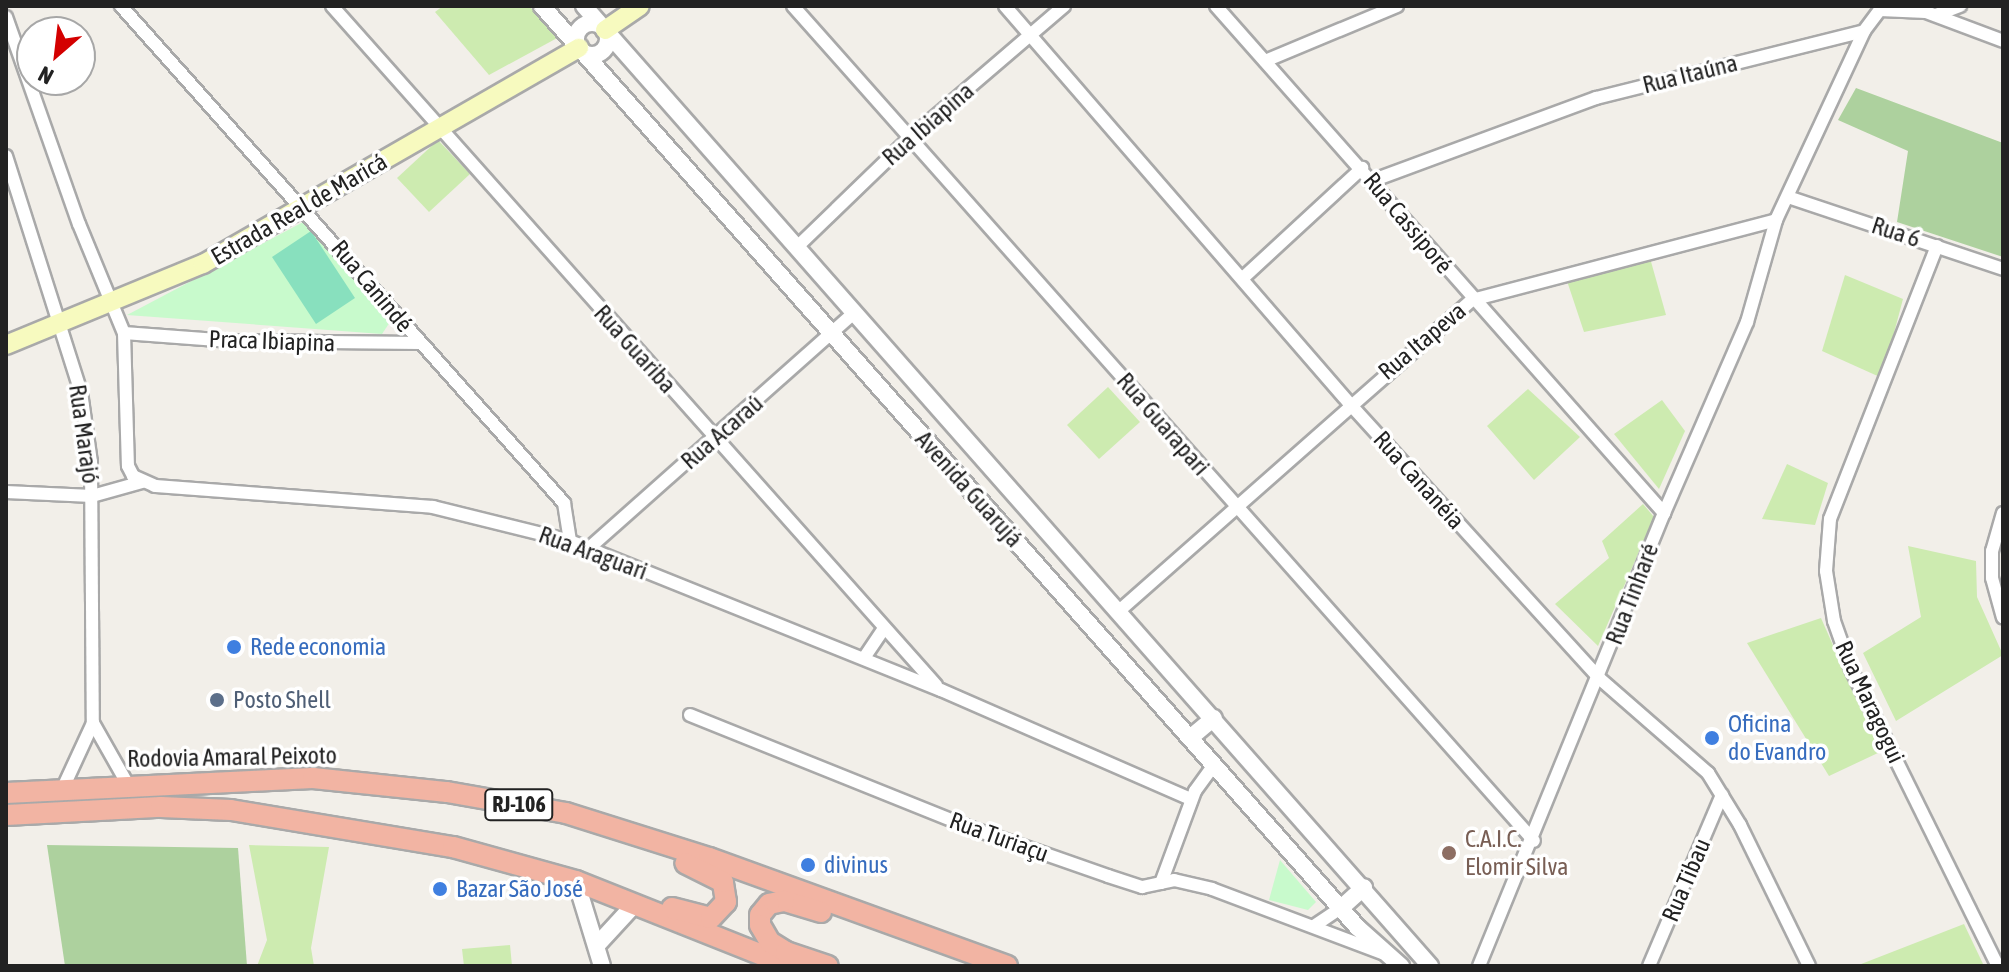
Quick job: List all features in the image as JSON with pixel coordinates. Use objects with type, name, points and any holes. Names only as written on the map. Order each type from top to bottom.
[{"type":"highway","name":"Rodovia Amaral Peixoto","points":[[6,793],[127,783],[313,778],[420,790],[566,813],[709,858],[1007,966]]},
{"type":"highway","points":[[420,790],[652,850],[723,882],[726,902],[718,915],[701,917],[561,866],[500,851],[473,852]]},
{"type":"highway","name":"Rodovia Amaral Peixoto","points":[[6,815],[161,807],[231,810],[473,852],[576,881],[790,966]]},
{"type":"highway","points":[[828,966],[770,942],[762,934],[760,915],[769,904],[784,901],[988,966]]},
{"type":"main road","name":"Estrada Real de Maricá","points":[[605,30],[640,6]]},
{"type":"main road","name":"Estrada Real de Maricá","points":[[6,345],[203,264],[305,210],[579,48]]},
{"type":"street","name":"Rua Canindé","points":[[121,6],[564,503],[570,541]]},
{"type":"street","name":"Rua Guariba","points":[[332,6],[438,129],[941,690]]},
{"type":"street","name":"Avenida Guarujá","points":[[542,6],[1341,908],[1401,966]]},
{"type":"street","name":"Avenida Guarujá","points":[[584,6],[1364,887],[1430,966]]},
{"type":"street","name":"Rua Guarapari","points":[[793,6],[1236,509],[1534,841]]},
{"type":"street","name":"Rua Cananéia","points":[[1005,6],[1244,277],[1349,403],[1599,678],[1708,773],[1809,966]]},
{"type":"street","name":"Rua Ibiapina","points":[[797,247],[910,138],[1064,6]]},
{"type":"street","name":"Rua Cassiporé","points":[[1216,6],[1374,180],[1472,300],[1664,513]]},
{"type":"street","points":[[1265,61],[1397,6]]},
{"type":"street","points":[[1776,220],[1864,31],[1881,8],[1928,11],[1960,6]]},
{"type":"street","points":[[1928,11],[2003,41]]},
{"type":"street","points":[[6,17],[124,333],[128,466],[142,482]]},
{"type":"street","name":"Estrada Real de Maricá","points":[[579,48],[576,39],[582,27],[591,23],[605,30]]},
{"type":"street","name":"Rua Itaúna","points":[[1374,180],[1596,98],[1864,31]]},
{"type":"street","name":"Rua Marajó","points":[[6,156],[81,392],[92,496],[93,723],[63,788]]},
{"type":"street","points":[[1244,277],[1362,168]]},
{"type":"street","name":"Rua 6","points":[[1788,197],[2003,269]]},
{"type":"street","name":"Rua Itapeva","points":[[1119,611],[1236,509],[1349,403],[1472,300],[1776,220]]},
{"type":"street","name":"Rua Tinharé","points":[[1479,966],[1534,841],[1664,513],[1747,322],[1776,220]]},
{"type":"street","name":"Rua Maragogui","points":[[1937,246],[1830,519],[1826,571],[1834,621],[1851,669],[1998,966]]},
{"type":"street","name":"Rua Acaraú","points":[[588,549],[855,312]]},
{"type":"street","name":"Praca Ibiapina","points":[[124,333],[231,341],[420,343]]},
{"type":"street","name":"Rua Araguari","points":[[6,492],[92,496],[142,482],[381,499],[477,515],[570,541],[864,658],[1191,799]]},
{"type":"street","points":[[2003,513],[1992,551],[1992,578],[2003,618]]},
{"type":"street","points":[[864,658],[884,628]]},
{"type":"street","name":"Rua Turiaçu","points":[[690,715],[971,828],[1136,885],[1181,880],[1387,955]]},
{"type":"street","points":[[1190,738],[1214,718]]},
{"type":"street","name":"Rua Marajó","points":[[93,723],[127,783]]},
{"type":"street","points":[[1161,883],[1191,799],[1214,765]]},
{"type":"street","name":"Rua Tibau","points":[[1649,966],[1722,795]]},
{"type":"street","points":[[576,881],[598,944],[602,966]]},
{"type":"street","points":[[1314,926],[1341,908],[1364,887]]},
{"type":"street","points":[[598,944],[633,906]]},
{"type":"green space","points":[[443,6],[529,6],[559,37],[489,75],[435,12]]},
{"type":"green space","points":[[1856,88],[2003,143],[2003,257],[1897,222],[1908,151],[1838,120]]},
{"type":"green space","points":[[438,140],[470,174],[429,212],[397,178]]},
{"type":"green space","points":[[305,221],[390,322],[382,334],[127,315]]},
{"type":"green space","points":[[311,231],[355,298],[316,324],[272,257]]},
{"type":"green space","points":[[1650,258],[1666,315],[1584,332],[1566,278]]},
{"type":"green space","points":[[1845,275],[1903,299],[1882,378],[1822,351]]},
{"type":"green space","points":[[1108,387],[1140,422],[1099,459],[1067,425]]},
{"type":"green space","points":[[1528,389],[1580,437],[1534,480],[1487,426]]},
{"type":"green space","points":[[1662,400],[1685,431],[1659,489],[1614,434]]},
{"type":"green space","points":[[1787,464],[1828,483],[1815,525],[1762,519]]},
{"type":"green space","points":[[1643,504],[1654,517],[1598,646],[1555,604],[1609,558],[1602,541]]},
{"type":"green space","points":[[1908,546],[1976,561],[1977,597],[2003,655],[1896,721],[1863,653],[1921,617]]},
{"type":"green space","points":[[1821,618],[1880,752],[1829,776],[1747,643]]},
{"type":"green space","points":[[47,845],[238,848],[247,966],[65,966]]},
{"type":"green space","points":[[249,845],[329,847],[311,948],[314,966],[257,966],[267,940]]},
{"type":"green space","points":[[1280,860],[1316,902],[1308,910],[1269,900]]},
{"type":"green space","points":[[1964,924],[1984,966],[1856,966]]},
{"type":"green space","points":[[510,945],[512,966],[464,966],[462,949]]},
{"type":"place","name":"Rede economia","points":[[234,647]]},
{"type":"place","name":"Posto Shell","points":[[217,700]]},
{"type":"place","name":"Oficina do Evandro","points":[[1712,738]]},
{"type":"place","name":"C.A.I.C. Elomir Silva","points":[[1449,853]]},
{"type":"place","name":"divinus","points":[[808,865]]},
{"type":"place","name":"Bazar São José","points":[[440,889]]}]
